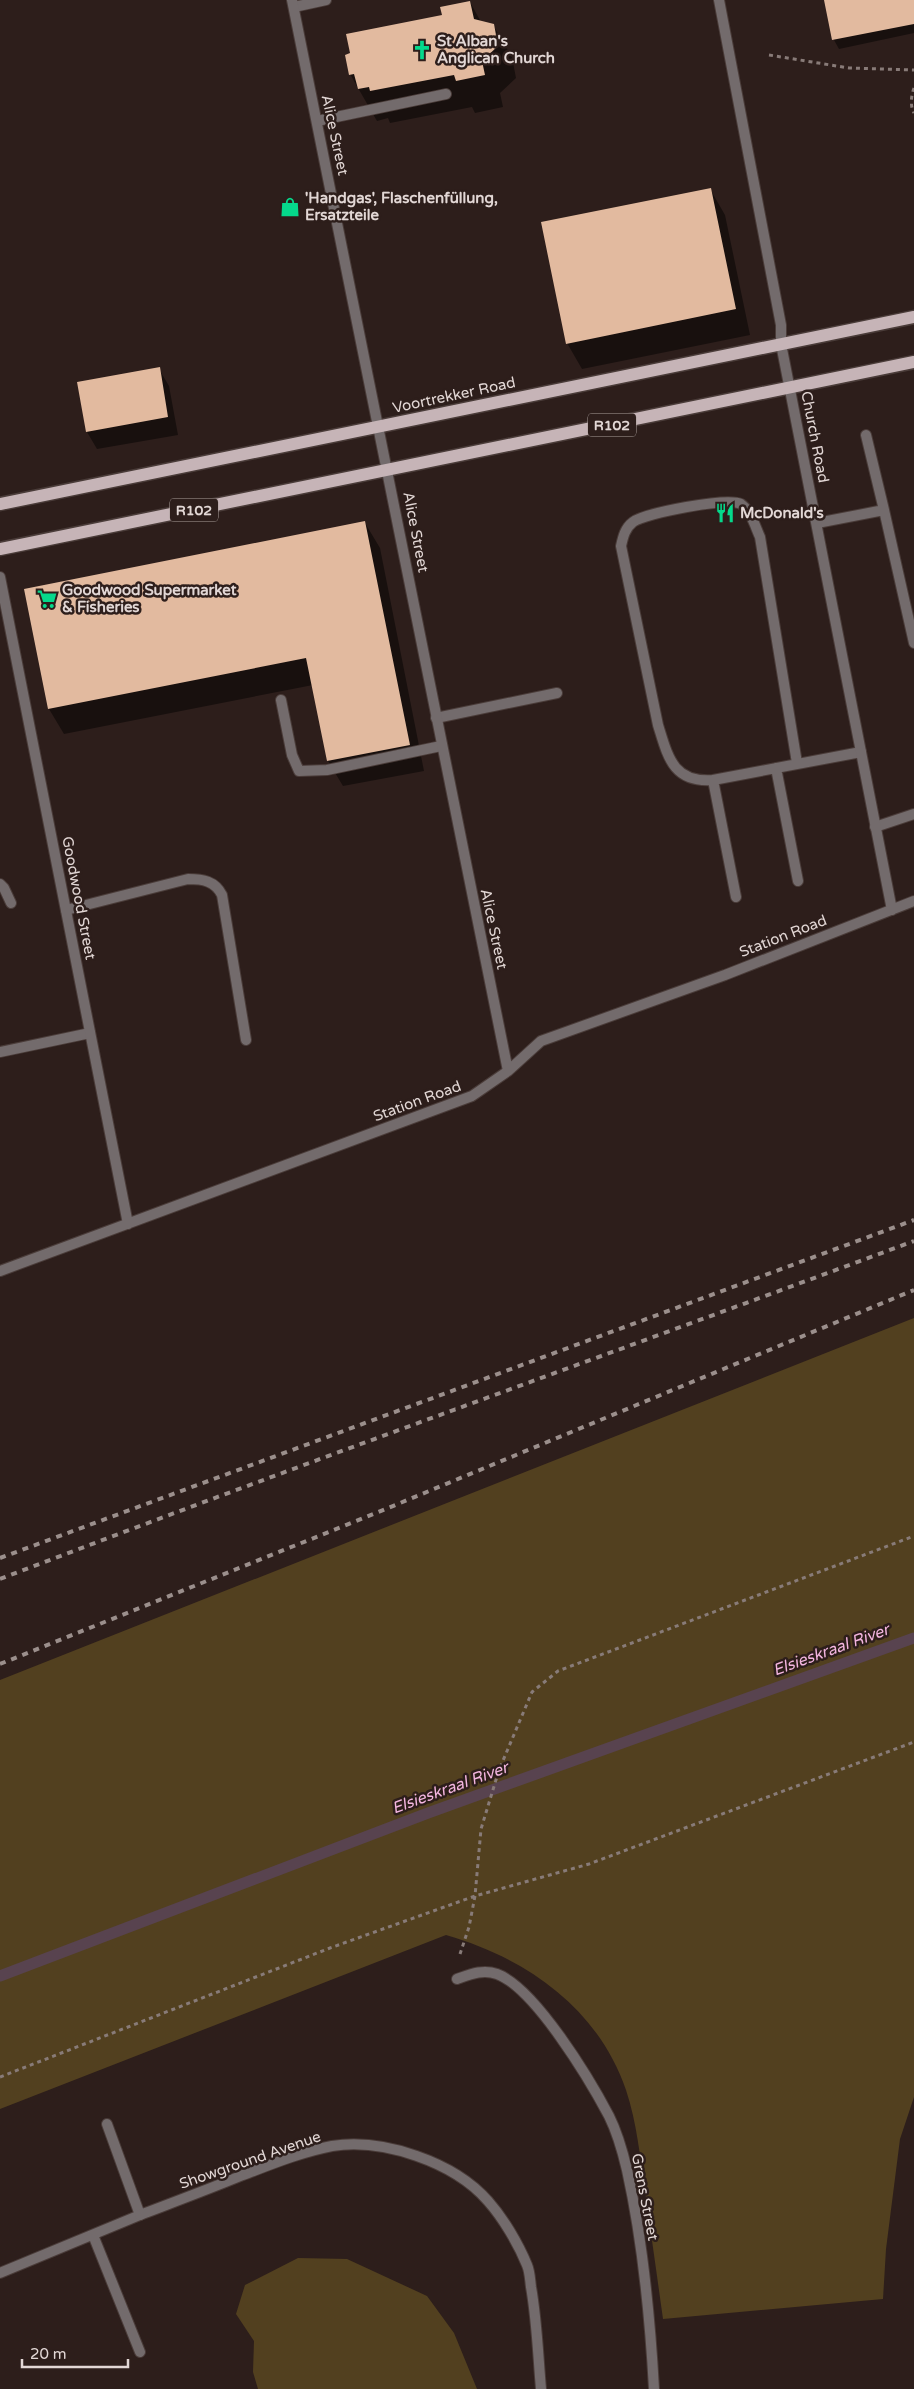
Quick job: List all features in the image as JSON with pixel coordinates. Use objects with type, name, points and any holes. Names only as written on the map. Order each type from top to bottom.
[{"type":"main road","name":"Voortrekker Road","points":[[0,504],[914,317]]},
{"type":"main road","name":"R102","points":[[0,549],[914,362]]},
{"type":"street","points":[[293,3],[326,0]]},
{"type":"street","name":"Church Road","points":[[719,0],[781,325],[781,344],[892,910]]},
{"type":"street","name":"Alice Street","points":[[293,3],[380,427],[441,746],[508,1071]]},
{"type":"street","points":[[317,121],[446,94]]},
{"type":"street","points":[[866,434],[914,643]]},
{"type":"street","points":[[798,763],[764,562],[754,521],[746,509],[740,504],[731,501],[685,507],[642,517],[631,523],[624,533],[621,546],[656,716],[665,748],[676,770],[688,778],[700,781],[713,780],[861,752]]},
{"type":"street","points":[[817,523],[884,510]]},
{"type":"street","name":"Goodwood Street","points":[[0,577],[128,1224]]},
{"type":"street","points":[[436,718],[557,693]]},
{"type":"street","points":[[281,700],[296,767],[303,772],[441,746]]},
{"type":"street","points":[[776,768],[798,881]]},
{"type":"street","points":[[713,780],[736,897]]},
{"type":"street","points":[[875,827],[914,814]]},
{"type":"street","points":[[66,910],[188,879],[200,879],[218,888],[222,895],[246,1040]]},
{"type":"street","points":[[0,884],[11,903]]},
{"type":"street","name":"Station Road","points":[[0,1271],[472,1096],[508,1071],[541,1041],[725,974],[914,901]]},
{"type":"street","points":[[0,1052],[90,1033]]},
{"type":"street","name":"Grens Street","points":[[457,1979],[477,1972],[488,1972],[509,1981],[521,1991],[543,2014],[562,2039],[609,2117],[629,2179],[649,2307],[654,2389]]},
{"type":"street","points":[[107,2124],[140,2215]]},
{"type":"street","name":"Showground Avenue","points":[[0,2273],[140,2215],[269,2165],[334,2146],[355,2144],[402,2151],[427,2160],[460,2178],[487,2200],[508,2231],[528,2266],[535,2308],[541,2389]]},
{"type":"street","points":[[93,2235],[140,2352]]},
{"type":"path","points":[[769,55],[849,68],[914,70]]},
{"type":"path","points":[[914,88],[912,94],[914,113]]},
{"type":"path","points":[[457,1979],[458,1958],[469,1927],[475,1896],[476,1868],[481,1829],[489,1801],[532,1692],[558,1671],[914,1536]]},
{"type":"path","points":[[0,2077],[330,1948],[475,1896],[589,1864],[914,1742]]},
{"type":"shaded area","points":[[914,1318],[914,2097],[900,2139],[886,2249],[883,2299],[663,2319],[636,2127],[626,2090],[614,2061],[597,2034],[578,2011],[556,1990],[504,1957],[446,1935],[0,2109],[0,1680]]},
{"type":"shaded area","points":[[298,2258],[347,2259],[427,2296],[454,2333],[477,2389],[258,2389],[253,2372],[254,2341],[236,2314],[245,2285]]},
{"type":"building","points":[[824,0],[914,0],[914,24],[832,40]]},
{"type":"building","name":"St Alban's Anglican Church","points":[[470,1],[474,19],[494,24],[498,46],[482,61],[485,75],[456,81],[454,75],[370,91],[369,87],[358,89],[354,74],[349,75],[345,55],[350,53],[346,34],[442,15],[440,7]]},
{"type":"building","points":[[711,188],[736,309],[566,344],[541,222]]},
{"type":"building","points":[[160,367],[168,417],[86,432],[77,382]]},
{"type":"building","points":[[365,521],[410,745],[327,761],[306,658],[48,709],[24,589]]},
{"type":"waterway","name":"Elsieskraal River","points":[[0,1976],[428,1813],[914,1638]]},
{"type":"railway","points":[[0,1558],[914,1220]]},
{"type":"railway","points":[[0,1579],[228,1493],[914,1241]]},
{"type":"railway","points":[[0,1664],[376,1513],[914,1290]]},
{"type":"place","name":"St Alban's Anglican Church","points":[[422,50]]},
{"type":"place","name":"'Handgas', Flaschenfüllung, Ersatzteile","points":[[290,207]]},
{"type":"place","name":"McDonald's","points":[[725,513]]},
{"type":"place","name":"Goodwood Supermarket & Fisheries","points":[[47,599]]}]
